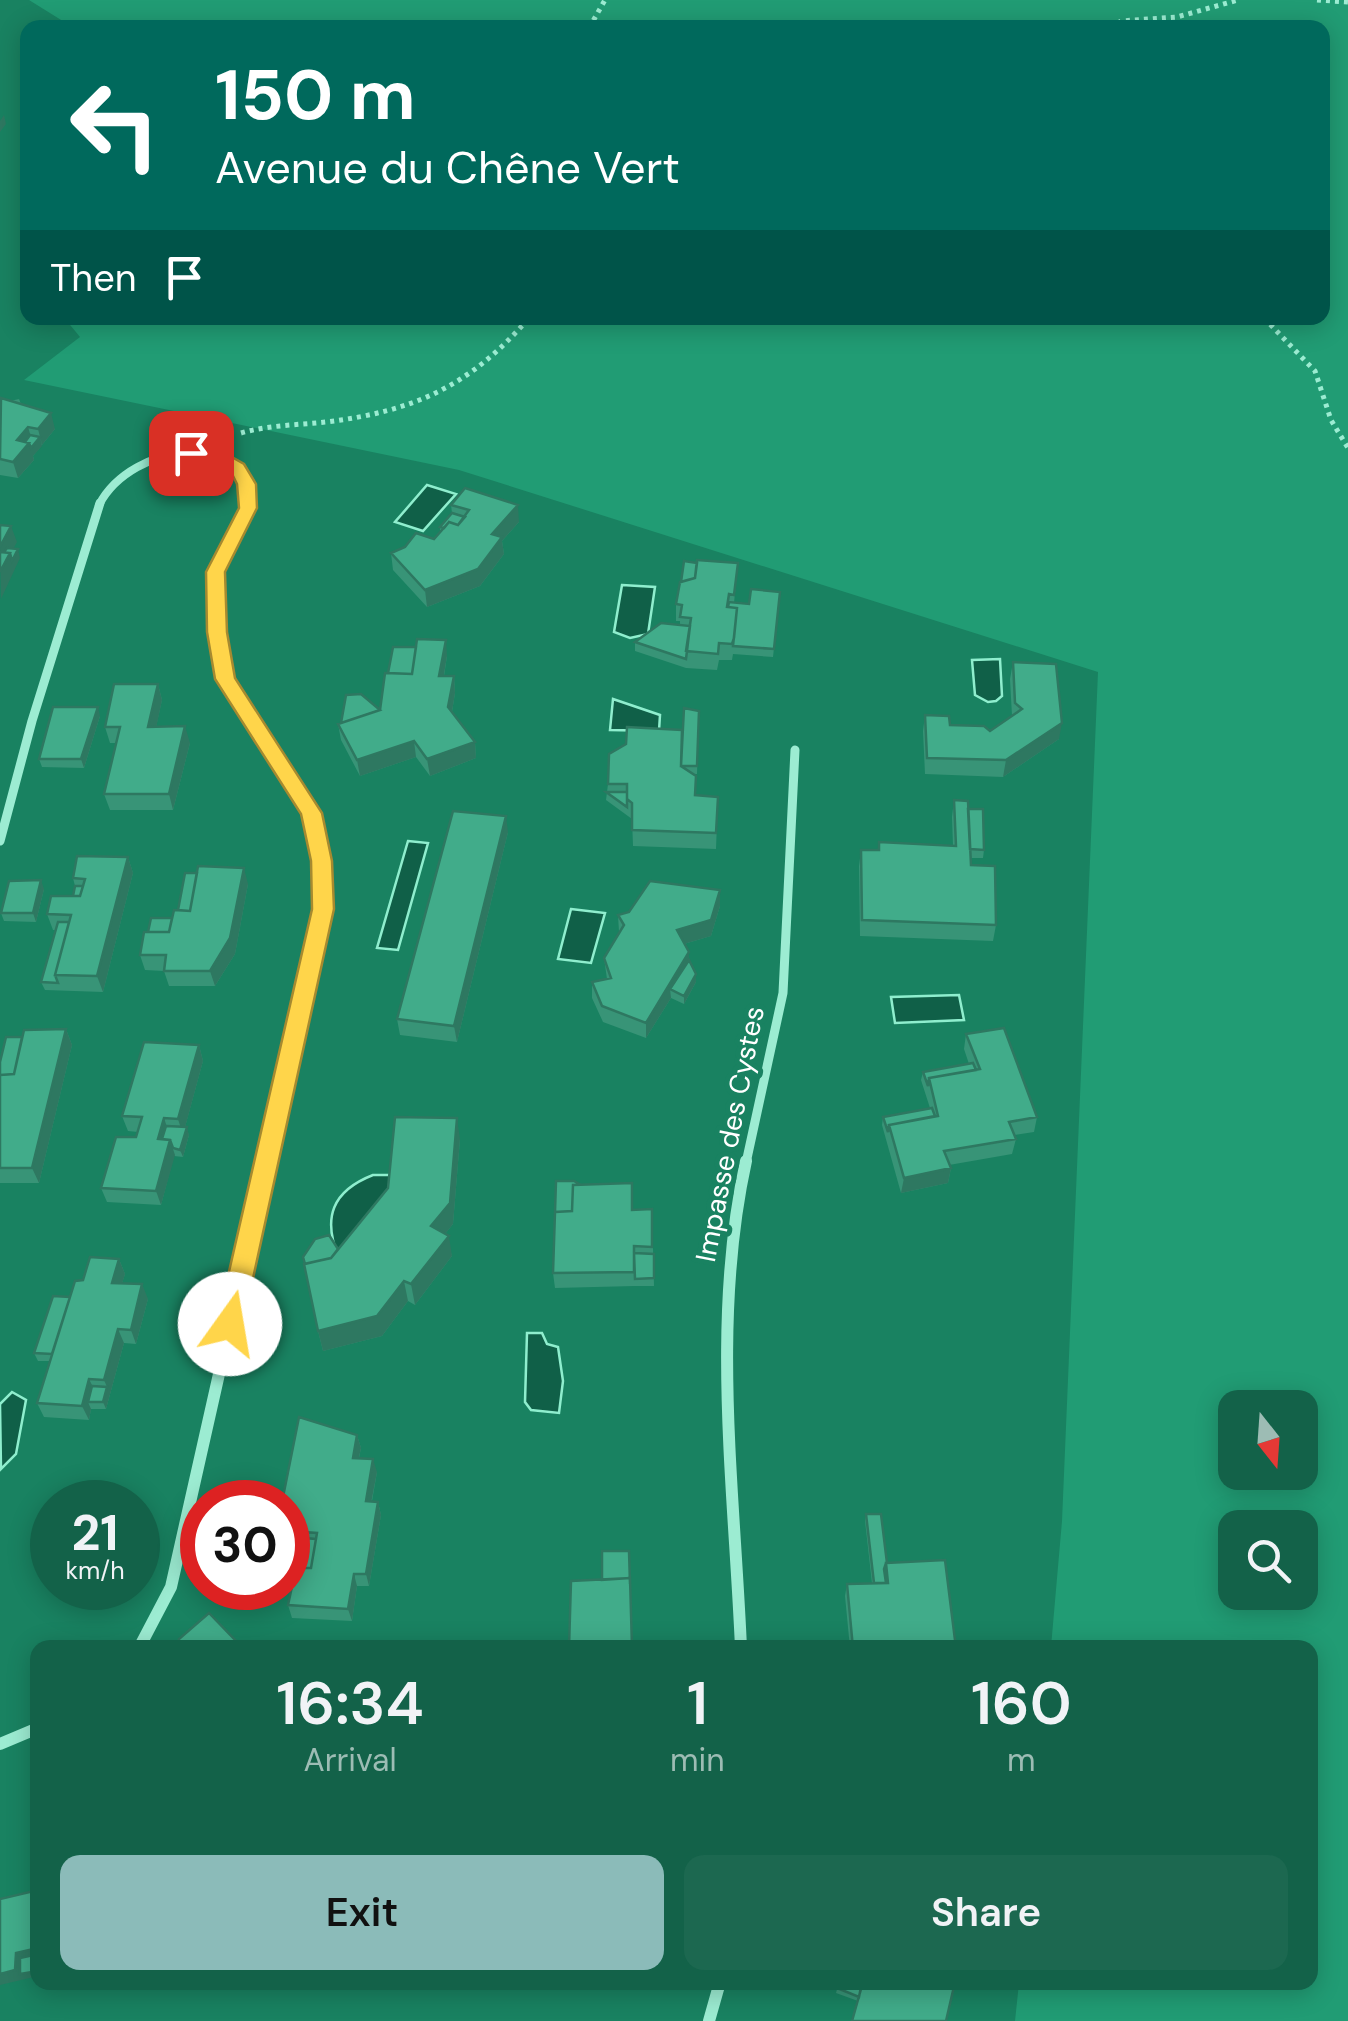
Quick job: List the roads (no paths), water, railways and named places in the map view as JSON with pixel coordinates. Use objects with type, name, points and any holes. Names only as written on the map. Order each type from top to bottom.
[{"type":"street","points":[[0,841],[38,703],[100,504],[112,480],[161,454],[216,456],[238,468],[246,484],[248,508],[216,572],[217,632],[225,679],[312,813],[322,861],[323,909],[171,1587],[142,1640]]},
{"type":"street","name":"Impasse des Cystes","points":[[741,1640],[726,1298],[735,1212],[783,994],[795,750]]},
{"type":"street","points":[[0,1744],[30,1731]]},
{"type":"street","points":[[710,2021],[718,1990]]}]
